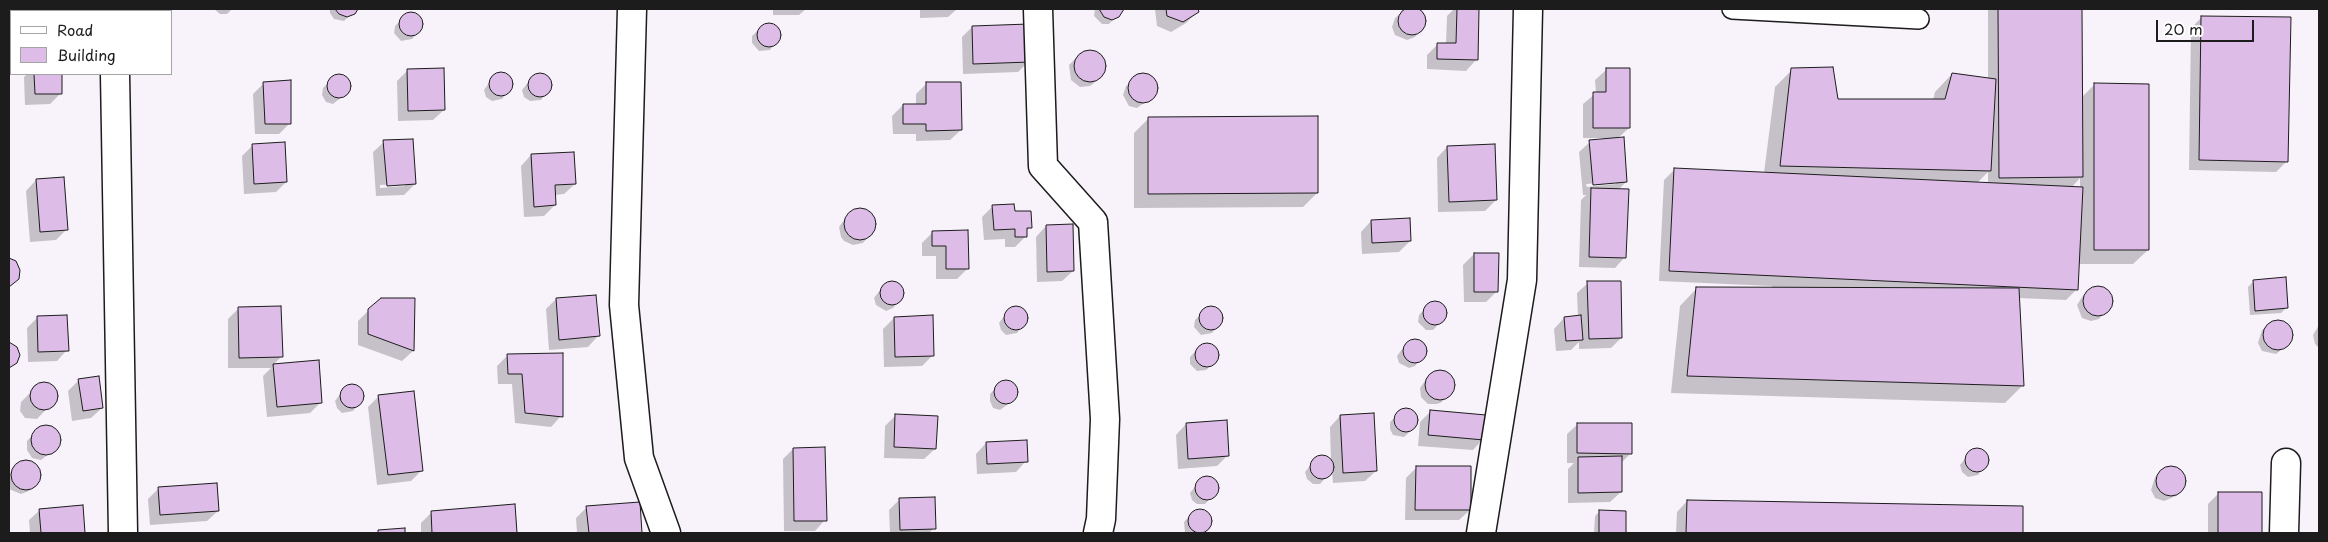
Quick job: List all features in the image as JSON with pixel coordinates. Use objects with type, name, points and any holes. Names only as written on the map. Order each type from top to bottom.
[{"type":"street","points":[[632,9],[624,304],[639,458],[666,533]]},
{"type":"street","points":[[1038,9],[1043,166],[1093,222],[1105,419],[1101,519],[1098,533]]},
{"type":"street","points":[[1481,533],[1522,280],[1528,9]]},
{"type":"street","points":[[115,75],[123,533]]},
{"type":"street","points":[[2284,533],[2286,463]]},
{"type":"lane","points":[[1732,9],[1919,19]]},
{"type":"building","points":[[1412,7],[1422,11],[1426,21],[1422,31],[1412,35],[1402,31],[1398,21],[1402,11]]},
{"type":"building","points":[[335,9],[358,9],[355,14],[347,17],[339,14]]},
{"type":"building","points":[[1099,9],[1124,9],[1119,17],[1112,20],[1104,17]]},
{"type":"building","points":[[1166,9],[1198,9],[1199,12],[1183,22],[1167,16]]},
{"type":"building","points":[[1457,9],[1479,9],[1478,60],[1437,59],[1437,43],[1456,43]]},
{"type":"building","points":[[1998,9],[2082,9],[2083,177],[1999,178]]},
{"type":"building","points":[[411,12],[420,15],[423,24],[420,33],[411,36],[402,33],[399,24],[402,15]]},
{"type":"building","points":[[2201,16],[2291,17],[2288,162],[2199,160]]},
{"type":"building","points":[[9,23],[10,23],[10,40]]},
{"type":"building","points":[[769,23],[778,26],[781,35],[778,44],[769,47],[760,44],[757,35],[760,26]]},
{"type":"building","points":[[1029,24],[1030,62],[973,64],[972,26]]},
{"type":"building","points":[[1090,50],[1102,54],[1106,66],[1102,78],[1090,82],[1078,78],[1074,66],[1078,54]]},
{"type":"building","points":[[1833,67],[1838,99],[1945,99],[1952,73],[1996,79],[1991,171],[1780,166],[1791,68]]},
{"type":"building","points":[[444,68],[445,110],[408,111],[407,69]]},
{"type":"building","points":[[1606,68],[1630,68],[1630,128],[1593,128],[1593,92],[1606,92]]},
{"type":"building","points":[[501,72],[510,75],[513,84],[510,93],[501,96],[492,93],[489,84],[492,75]]},
{"type":"building","points":[[540,73],[549,76],[552,85],[549,94],[540,97],[531,94],[528,85],[531,76]]},
{"type":"building","points":[[1143,73],[1149,74],[1157,82],[1157,94],[1149,102],[1143,103],[1137,102],[1129,94],[1128,88],[1129,82],[1137,74]]},
{"type":"building","points":[[339,74],[348,77],[351,86],[348,95],[339,98],[330,95],[327,86],[330,77]]},
{"type":"building","points":[[34,75],[62,75],[62,94],[35,94]]},
{"type":"building","points":[[291,80],[291,124],[265,124],[263,82]]},
{"type":"building","points":[[926,82],[961,82],[962,130],[926,131],[926,124],[903,124],[903,104],[926,104]]},
{"type":"building","points":[[2094,83],[2149,84],[2149,250],[2094,250]]},
{"type":"building","points":[[1318,116],[1318,193],[1148,194],[1148,117]]},
{"type":"building","points":[[1624,137],[1627,182],[1593,185],[1589,140]]},
{"type":"building","points":[[413,139],[416,184],[387,186],[383,140]]},
{"type":"building","points":[[285,142],[287,182],[254,184],[252,144]]},
{"type":"building","points":[[1495,144],[1497,200],[1449,202],[1447,146]]},
{"type":"building","points":[[574,152],[576,184],[555,185],[556,205],[534,207],[531,154]]},
{"type":"building","points":[[1674,168],[2083,187],[2078,290],[1669,271]]},
{"type":"building","points":[[64,177],[68,230],[40,232],[36,179]]},
{"type":"building","points":[[1591,188],[1629,189],[1626,258],[1589,257]]},
{"type":"building","points":[[1014,204],[1015,211],[1031,211],[1032,228],[1027,228],[1027,237],[1015,237],[1015,229],[994,230],[992,205]]},
{"type":"building","points":[[860,208],[872,212],[876,224],[872,236],[860,240],[848,236],[844,224],[848,212]]},
{"type":"building","points":[[1410,218],[1411,241],[1372,243],[1371,220]]},
{"type":"building","points":[[1073,224],[1074,271],[1047,272],[1046,225]]},
{"type":"building","points":[[968,230],[969,269],[946,269],[946,246],[932,246],[932,231]]},
{"type":"building","points":[[1474,253],[1499,253],[1498,292],[1474,292]]},
{"type":"building","points":[[9,258],[16,261],[20,270],[19,279],[9,287]]},
{"type":"building","points":[[2286,277],[2288,308],[2255,311],[2253,280]]},
{"type":"building","points":[[892,281],[901,284],[904,293],[901,302],[892,305],[883,302],[880,293],[883,284]]},
{"type":"building","points":[[1587,281],[1621,281],[1622,338],[1589,339]]},
{"type":"building","points":[[2098,286],[2109,290],[2113,301],[2109,312],[2098,316],[2087,312],[2083,301],[2087,290]]},
{"type":"building","points":[[1696,287],[2019,288],[2024,386],[1687,376]]},
{"type":"building","points":[[596,295],[600,336],[559,340],[556,298]]},
{"type":"building","points":[[381,298],[415,298],[414,351],[368,334],[368,309]]},
{"type":"building","points":[[1435,301],[1444,304],[1447,313],[1444,322],[1435,325],[1426,322],[1423,313],[1426,304]]},
{"type":"building","points":[[281,306],[283,357],[239,358],[238,307]]},
{"type":"building","points":[[1016,306],[1025,309],[1028,318],[1025,327],[1016,330],[1007,327],[1004,318],[1007,309]]},
{"type":"building","points":[[1211,306],[1220,309],[1223,318],[1220,327],[1211,330],[1202,327],[1199,318],[1202,309]]},
{"type":"building","points":[[67,315],[69,351],[38,352],[37,316]]},
{"type":"building","points":[[933,315],[934,356],[895,357],[894,317]]},
{"type":"building","points":[[1581,315],[1583,340],[1566,341],[1564,317]]},
{"type":"building","points":[[2278,320],[2289,324],[2293,335],[2289,346],[2278,350],[2267,346],[2263,335],[2267,324]]},
{"type":"building","points":[[1415,339],[1424,342],[1427,351],[1424,360],[1415,363],[1406,360],[1403,351],[1406,342]]},
{"type":"building","points":[[9,342],[17,347],[20,355],[17,363],[9,368]]},
{"type":"building","points":[[1207,343],[1216,346],[1219,355],[1216,364],[1207,367],[1198,364],[1195,355],[1198,346]]},
{"type":"building","points":[[563,353],[563,417],[525,413],[522,374],[508,374],[507,354]]},
{"type":"building","points":[[319,360],[322,403],[277,407],[273,364]]},
{"type":"building","points":[[1440,370],[1451,374],[1455,385],[1451,396],[1440,400],[1429,396],[1425,385],[1429,374]]},
{"type":"building","points":[[99,376],[103,408],[83,411],[78,379]]},
{"type":"building","points":[[1006,380],[1015,383],[1018,392],[1015,401],[1006,404],[997,401],[994,392],[997,383]]},
{"type":"building","points":[[44,382],[54,386],[58,396],[54,406],[44,410],[34,406],[30,396],[34,386]]},
{"type":"building","points":[[352,384],[361,387],[364,396],[361,405],[352,408],[343,405],[340,396],[343,387]]},
{"type":"building","points":[[414,391],[423,471],[388,475],[378,395]]},
{"type":"building","points":[[1406,408],[1415,411],[1418,420],[1415,429],[1406,432],[1397,429],[1394,420],[1397,411]]},
{"type":"building","points":[[1430,410],[1486,415],[1484,440],[1428,435]]},
{"type":"building","points":[[1374,413],[1377,471],[1343,473],[1340,415]]},
{"type":"building","points":[[895,414],[938,416],[936,449],[894,447]]},
{"type":"building","points":[[1227,420],[1229,456],[1188,459],[1186,423]]},
{"type":"building","points":[[1577,423],[1632,423],[1632,454],[1577,453]]},
{"type":"building","points":[[46,425],[52,426],[60,434],[60,446],[52,454],[46,455],[40,454],[32,446],[31,440],[32,434],[40,426]]},
{"type":"building","points":[[1027,440],[1028,462],[987,464],[986,442]]},
{"type":"building","points":[[825,447],[827,521],[794,521],[793,448]]},
{"type":"building","points":[[1977,448],[1986,451],[1989,460],[1986,469],[1977,472],[1968,469],[1965,460],[1968,451]]},
{"type":"building","points":[[1322,455],[1331,458],[1334,467],[1331,476],[1322,479],[1313,476],[1310,467],[1313,458]]},
{"type":"building","points":[[1622,456],[1622,492],[1578,493],[1578,457]]},
{"type":"building","points":[[26,460],[32,461],[40,469],[40,481],[32,489],[26,490],[20,489],[12,481],[11,475],[12,469],[20,461]]},
{"type":"building","points":[[1416,466],[1471,466],[1471,510],[1415,510]]},
{"type":"building","points":[[2171,466],[2182,470],[2186,481],[2182,492],[2171,496],[2160,492],[2156,481],[2160,470]]},
{"type":"building","points":[[1207,476],[1216,479],[1219,488],[1216,497],[1207,500],[1198,497],[1195,488],[1198,479]]},
{"type":"building","points":[[217,483],[219,511],[160,515],[158,487]]},
{"type":"building","points":[[2218,492],[2262,492],[2262,533],[2218,533]]},
{"type":"building","points":[[935,497],[936,529],[900,530],[899,498]]},
{"type":"building","points":[[1687,500],[2023,506],[2023,533],[1686,533]]},
{"type":"building","points":[[640,502],[642,533],[589,533],[586,506]]},
{"type":"building","points":[[515,504],[517,533],[432,533],[431,511]]},
{"type":"building","points":[[83,505],[85,533],[41,533],[39,509]]},
{"type":"building","points":[[1200,509],[1209,512],[1212,521],[1209,530],[1200,533],[1191,530],[1188,521],[1191,512]]},
{"type":"building","points":[[1599,510],[1626,511],[1626,533],[1599,533]]},
{"type":"building","points":[[405,528],[405,533],[378,533],[378,530]]}]
